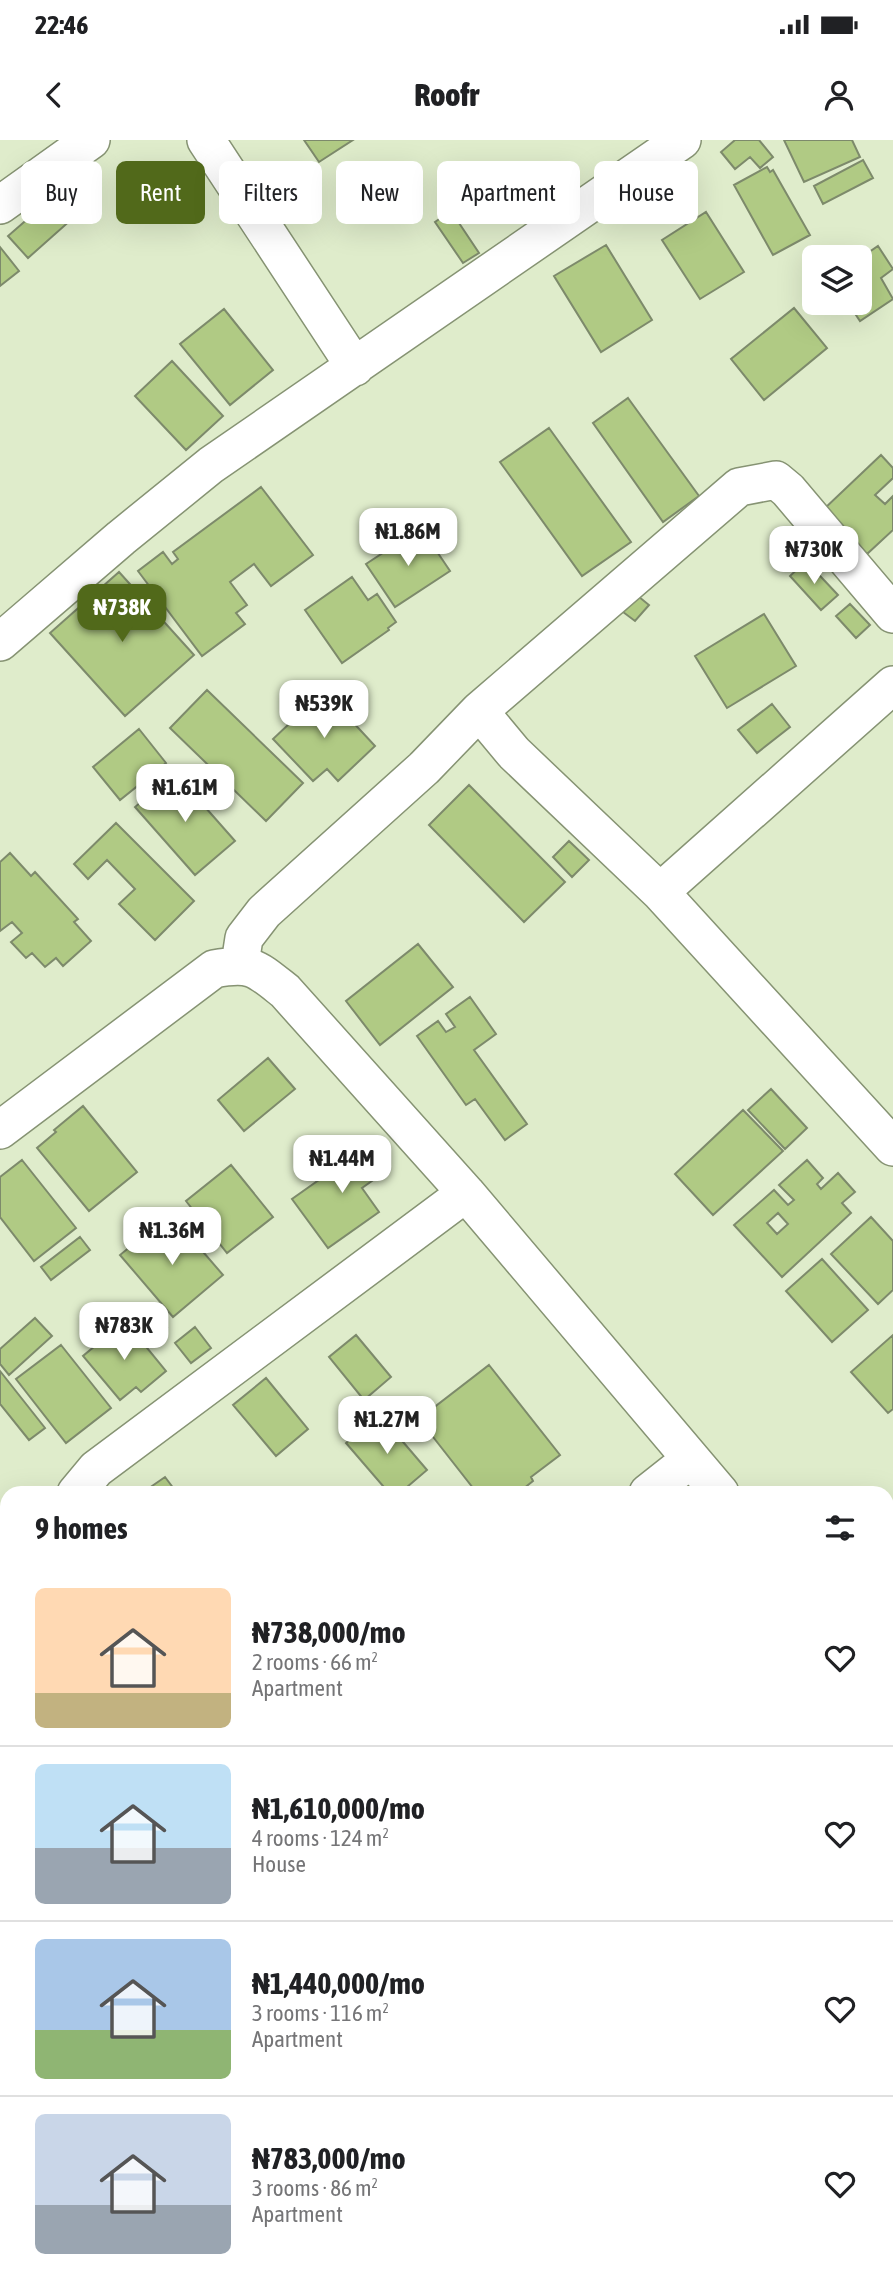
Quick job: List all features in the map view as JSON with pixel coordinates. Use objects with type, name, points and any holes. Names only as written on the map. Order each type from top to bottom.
[{"type":"street","points":[[0,205],[51,151],[92,140]]},
{"type":"street","points":[[206,140],[355,367]]},
{"type":"street","points":[[0,642],[121,538],[211,466],[682,140]]},
{"type":"street","points":[[240,964],[244,938],[264,912],[424,768],[479,711],[739,487],[776,480],[788,490],[893,614]]},
{"type":"street","points":[[660,892],[893,685]]},
{"type":"street","points":[[479,711],[514,753],[660,892],[893,1147]]},
{"type":"street","points":[[0,1130],[214,970],[240,964],[261,971],[285,992],[466,1193],[714,1486]]},
{"type":"street","points":[[82,1486],[96,1469],[466,1193]]},
{"type":"street","points":[[657,1486],[691,1459]]},
{"type":"building","points":[[304,140],[353,140],[321,161]]},
{"type":"building","points":[[735,140],[759,140],[773,157],[760,168],[750,157],[735,169],[721,152]]},
{"type":"building","points":[[784,140],[852,140],[860,157],[804,182]]},
{"type":"building","points":[[863,160],[873,178],[823,204],[814,186]]},
{"type":"building","points":[[767,167],[770,172],[773,170],[810,235],[773,255],[734,185]]},
{"type":"building","points":[[706,212],[744,272],[700,299],[662,240],[687,224],[698,224],[698,217]]},
{"type":"building","points":[[435,222],[460,224],[479,253],[463,263]]},
{"type":"building","points":[[22,224],[66,224],[28,258],[8,236]]},
{"type":"building","points":[[606,245],[652,320],[601,352],[554,276]]},
{"type":"building","points":[[878,246],[893,269],[881,278],[893,299],[872,313],[872,250]]},
{"type":"building","points":[[0,247],[19,271],[0,286]]},
{"type":"building","points":[[794,308],[827,348],[764,400],[731,359]]},
{"type":"building","points":[[224,309],[273,370],[230,405],[180,344]]},
{"type":"building","points":[[856,315],[869,315],[860,321]]},
{"type":"building","points":[[172,361],[223,416],[186,450],[135,396]]},
{"type":"building","points":[[628,398],[699,496],[663,522],[593,423]]},
{"type":"building","points":[[549,428],[631,542],[582,576],[500,462]]},
{"type":"building","points":[[881,455],[893,468],[893,478],[875,495],[885,504],[893,496],[893,530],[867,554],[824,509]]},
{"type":"building","points":[[261,487],[313,555],[271,586],[254,564],[230,582],[247,605],[236,613],[245,624],[202,656],[138,571],[163,552],[172,564],[178,559],[173,552]]},
{"type":"building","points":[[421,528],[450,571],[395,607],[366,564]]},
{"type":"building","points":[[806,561],[838,595],[821,610],[790,576]]},
{"type":"building","points":[[119,572],[194,655],[125,716],[50,633]]},
{"type":"building","points":[[352,577],[368,600],[377,594],[396,622],[389,630],[342,663],[305,610]]},
{"type":"building","points":[[633,592],[649,605],[635,621],[623,612],[626,609],[622,606]]},
{"type":"building","points":[[850,604],[870,625],[856,638],[836,616]]},
{"type":"building","points":[[764,614],[796,666],[727,708],[695,656]]},
{"type":"building","points":[[207,690],[303,783],[266,821],[170,728]]},
{"type":"building","points":[[324,691],[375,746],[338,781],[327,769],[313,781],[273,739]]},
{"type":"building","points":[[772,704],[790,727],[757,753],[738,730]]},
{"type":"building","points":[[139,729],[166,763],[120,800],[93,767]]},
{"type":"building","points":[[175,773],[235,841],[195,875],[135,807]]},
{"type":"building","points":[[469,785],[565,882],[524,922],[429,825]]},
{"type":"building","points":[[116,823],[194,901],[155,940],[119,904],[135,889],[107,860],[88,879],[74,864]]},
{"type":"building","points":[[569,841],[589,860],[572,877],[553,857]]},
{"type":"building","points":[[10,853],[31,876],[35,872],[78,919],[74,922],[91,941],[63,966],[56,958],[45,967],[32,953],[26,958],[11,942],[22,933],[12,922],[0,931],[0,862]]},
{"type":"building","points":[[418,944],[453,987],[380,1045],[346,1001]]},
{"type":"building","points":[[470,997],[496,1034],[474,1050],[527,1124],[505,1140],[475,1099],[466,1105],[417,1036],[438,1021],[446,1032],[455,1027],[446,1014]]},
{"type":"building","points":[[268,1058],[295,1089],[244,1131],[218,1100]]},
{"type":"building","points":[[771,1089],[807,1128],[785,1149],[748,1110]]},
{"type":"building","points":[[83,1106],[137,1172],[89,1211],[37,1148]]},
{"type":"building","points":[[743,1110],[783,1151],[713,1215],[675,1174]]},
{"type":"building","points":[[362,1139],[386,1171],[362,1188],[379,1212],[328,1248],[292,1199],[340,1165],[335,1159]]},
{"type":"building","points":[[22,1160],[76,1228],[34,1261],[0,1217],[0,1177]]},
{"type":"building","points":[[807,1160],[823,1178],[817,1184],[821,1189],[838,1173],[855,1192],[842,1203],[851,1213],[782,1277],[734,1225],[774,1190],[788,1205],[794,1200],[779,1185]],"holes":[[[778,1213],[788,1224],[777,1234],[767,1223]]]},
{"type":"building","points":[[231,1165],[273,1217],[227,1253],[186,1201]]},
{"type":"building","points":[[871,1217],[893,1241],[893,1290],[878,1304],[831,1254]]},
{"type":"building","points":[[160,1222],[168,1233],[179,1224],[223,1275],[173,1317],[120,1255]]},
{"type":"building","points":[[80,1237],[90,1250],[51,1280],[41,1267]]},
{"type":"building","points":[[822,1259],[868,1310],[832,1342],[786,1291]]},
{"type":"building","points":[[149,1305],[167,1327],[149,1341],[131,1319]]},
{"type":"building","points":[[35,1318],[52,1336],[9,1375],[0,1364],[0,1349]]},
{"type":"building","points":[[125,1321],[166,1371],[141,1392],[136,1387],[120,1400],[83,1356]]},
{"type":"building","points":[[195,1327],[211,1348],[191,1363],[175,1343]]},
{"type":"building","points":[[356,1335],[391,1377],[364,1400],[329,1357]]},
{"type":"building","points":[[893,1335],[893,1409],[888,1413],[851,1372]]},
{"type":"building","points":[[61,1345],[111,1408],[66,1443],[16,1379]]},
{"type":"building","points":[[489,1365],[560,1455],[531,1477],[533,1481],[527,1486],[472,1486],[419,1419]]},
{"type":"building","points":[[0,1371],[45,1428],[29,1440],[0,1404]]},
{"type":"building","points":[[266,1378],[308,1429],[276,1456],[233,1405]]},
{"type":"building","points":[[380,1415],[427,1470],[408,1486],[383,1486],[346,1443]]},
{"type":"building","points":[[165,1477],[172,1486],[152,1486]]}]
